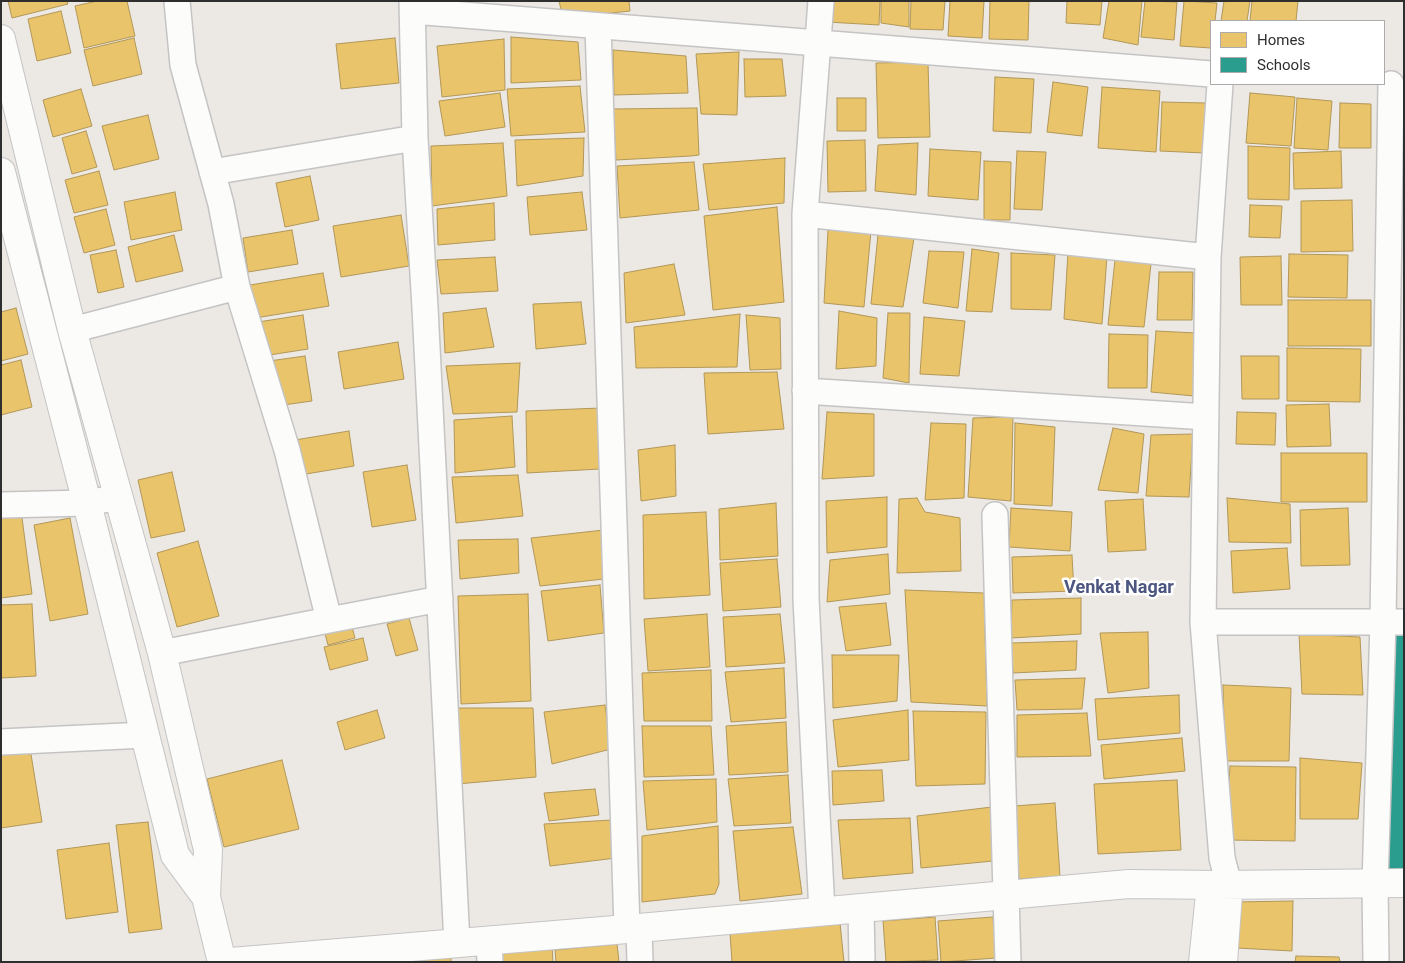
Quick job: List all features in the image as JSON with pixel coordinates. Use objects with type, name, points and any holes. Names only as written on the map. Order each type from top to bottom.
[{"type":"street","points":[[176,1],[184,65],[220,204],[237,287],[287,450],[328,620]]},
{"type":"street","points":[[821,1],[805,214],[805,391],[806,599],[822,912]]},
{"type":"street","points":[[457,943],[415,138],[412,6],[598,26],[1210,74]]},
{"type":"street","points":[[598,26],[633,928],[640,962]]},
{"type":"street","points":[[1,39],[72,330],[162,653],[208,850],[206,897],[222,962]]},
{"type":"street","points":[[1376,962],[1375,884],[1394,622],[1396,289],[1391,84]]},
{"type":"street","points":[[1220,85],[1208,257],[1202,622],[1222,858],[1220,885],[1223,962]]},
{"type":"street","points":[[212,172],[415,138]]},
{"type":"street","points":[[1,172],[176,855],[206,897]]},
{"type":"street","points":[[805,214],[1208,257]]},
{"type":"street","points":[[72,330],[237,287]]},
{"type":"street","points":[[805,391],[1206,417]]},
{"type":"street","points":[[1,505],[87,503],[119,497]]},
{"type":"street","points":[[995,515],[1008,962]]},
{"type":"street","points":[[162,653],[440,599]]},
{"type":"street","points":[[1202,622],[1394,622]]},
{"type":"street","points":[[1,742],[145,735]]},
{"type":"street","points":[[231,962],[350,957],[457,943],[489,951],[633,928],[1129,884],[1404,884]]},
{"type":"street","points":[[1203,962],[1220,885]]},
{"type":"street","points":[[860,908],[862,962]]},
{"type":"building: Homes","points":[[8,1],[67,1],[68,4],[12,18]]},
{"type":"building: Homes","points":[[97,1],[127,1],[135,36],[84,48],[75,6]]},
{"type":"building: Homes","points":[[559,1],[629,1],[630,11],[563,18]]},
{"type":"building: Homes","points":[[827,1],[880,1],[879,25],[827,22]]},
{"type":"building: Homes","points":[[881,1],[909,1],[909,27],[881,23]]},
{"type":"building: Homes","points":[[911,1],[945,1],[943,30],[910,29]]},
{"type":"building: Homes","points":[[950,1],[984,1],[982,38],[948,36]]},
{"type":"building: Homes","points":[[990,1],[1029,1],[1028,40],[989,39]]},
{"type":"building: Homes","points":[[1067,1],[1102,1],[1100,25],[1066,23]]},
{"type":"building: Homes","points":[[1109,1],[1142,1],[1138,45],[1103,38]]},
{"type":"building: Homes","points":[[1145,1],[1177,2],[1174,40],[1141,37]]},
{"type":"building: Homes","points":[[1184,1],[1217,3],[1215,20],[1210,20],[1210,48],[1180,46]]},
{"type":"building: Homes","points":[[1224,1],[1250,1],[1247,20],[1221,20]]},
{"type":"building: Homes","points":[[1252,1],[1298,1],[1296,20],[1250,20]]},
{"type":"building: Homes","points":[[61,11],[71,53],[37,61],[28,19]]},
{"type":"building: Homes","points":[[511,37],[578,42],[581,80],[511,83]]},
{"type":"building: Homes","points":[[134,38],[142,74],[93,86],[84,50]]},
{"type":"building: Homes","points":[[395,38],[399,83],[341,89],[336,44]]},
{"type":"building: Homes","points":[[504,39],[505,90],[442,97],[437,46]]},
{"type":"building: Homes","points":[[613,50],[686,56],[688,93],[614,95]]},
{"type":"building: Homes","points":[[739,52],[737,115],[701,114],[696,54]]},
{"type":"building: Homes","points":[[744,59],[782,59],[786,96],[745,97]]},
{"type":"building: Homes","points":[[928,62],[930,137],[878,138],[876,63]]},
{"type":"building: Homes","points":[[995,77],[1034,79],[1031,133],[993,131]]},
{"type":"building: Homes","points":[[1053,82],[1088,87],[1082,136],[1047,132]]},
{"type":"building: Homes","points":[[580,86],[585,132],[511,136],[507,89]]},
{"type":"building: Homes","points":[[1102,87],[1160,91],[1156,152],[1098,148]]},
{"type":"building: Homes","points":[[81,89],[92,126],[53,137],[43,100]]},
{"type":"building: Homes","points":[[500,93],[505,127],[445,136],[439,101]]},
{"type":"building: Homes","points":[[1250,93],[1295,97],[1291,146],[1246,143]]},
{"type":"building: Homes","points":[[837,98],[866,98],[866,131],[837,131]]},
{"type":"building: Homes","points":[[1297,98],[1332,101],[1328,150],[1294,148]]},
{"type":"building: Homes","points":[[1162,102],[1206,103],[1204,153],[1160,151]]},
{"type":"building: Homes","points":[[1340,103],[1371,104],[1371,148],[1339,148]]},
{"type":"building: Homes","points":[[697,108],[699,155],[616,160],[613,109]]},
{"type":"building: Homes","points":[[148,115],[159,159],[114,170],[102,126]]},
{"type":"building: Homes","points":[[86,131],[97,167],[72,174],[62,138]]},
{"type":"building: Homes","points":[[584,138],[583,176],[517,186],[515,140]]},
{"type":"building: Homes","points":[[865,140],[866,191],[828,192],[827,141]]},
{"type":"building: Homes","points":[[503,143],[507,196],[432,206],[431,146]]},
{"type":"building: Homes","points":[[918,143],[916,195],[875,191],[878,145]]},
{"type":"building: Homes","points":[[1248,146],[1290,148],[1289,200],[1248,199]]},
{"type":"building: Homes","points":[[930,149],[981,152],[978,200],[928,196]]},
{"type":"building: Homes","points":[[1017,151],[1046,152],[1042,210],[1014,209]]},
{"type":"building: Homes","points":[[1341,151],[1342,188],[1294,189],[1293,153]]},
{"type":"building: Homes","points":[[785,158],[784,203],[709,210],[703,164]]},
{"type":"building: Homes","points":[[984,161],[1011,162],[1010,220],[984,220]]},
{"type":"building: Homes","points":[[694,162],[699,210],[620,218],[617,166]]},
{"type":"building: Homes","points":[[99,171],[108,205],[74,213],[65,180]]},
{"type":"building: Homes","points":[[310,176],[319,220],[285,227],[276,183]]},
{"type":"building: Homes","points":[[175,192],[182,230],[131,240],[124,202]]},
{"type":"building: Homes","points":[[582,192],[587,230],[530,235],[527,197]]},
{"type":"building: Homes","points":[[1352,200],[1353,251],[1301,252],[1301,201]]},
{"type":"building: Homes","points":[[494,203],[495,240],[438,245],[437,209]]},
{"type":"building: Homes","points":[[1250,205],[1282,206],[1280,238],[1249,237]]},
{"type":"building: Homes","points":[[777,207],[784,302],[713,310],[704,216]]},
{"type":"building: Homes","points":[[106,209],[115,245],[84,253],[74,217]]},
{"type":"building: Homes","points":[[401,215],[409,266],[341,277],[333,226]]},
{"type":"building: Homes","points":[[292,230],[298,264],[248,272],[243,238]]},
{"type":"building: Homes","points":[[828,230],[871,231],[864,307],[824,303]]},
{"type":"building: Homes","points":[[174,235],[183,271],[136,282],[128,247]]},
{"type":"building: Homes","points":[[878,235],[914,238],[903,307],[871,304]]},
{"type":"building: Homes","points":[[972,249],[999,253],[992,312],[966,311]]},
{"type":"building: Homes","points":[[116,250],[124,287],[98,293],[90,255]]},
{"type":"building: Homes","points":[[929,251],[964,252],[958,308],[923,303]]},
{"type":"building: Homes","points":[[1068,252],[1107,256],[1102,324],[1064,319]]},
{"type":"building: Homes","points":[[1011,253],[1055,255],[1051,310],[1011,309]]},
{"type":"building: Homes","points":[[1289,254],[1348,255],[1347,298],[1288,297]]},
{"type":"building: Homes","points":[[1281,256],[1282,305],[1241,305],[1240,257]]},
{"type":"building: Homes","points":[[495,257],[498,291],[441,294],[437,260]]},
{"type":"building: Homes","points":[[1115,260],[1151,264],[1144,327],[1108,325]]},
{"type":"building: Homes","points":[[674,264],[685,315],[626,323],[624,273]]},
{"type":"building: Homes","points":[[1159,272],[1193,272],[1192,320],[1157,320]]},
{"type":"building: Homes","points":[[323,273],[329,306],[255,318],[250,285]]},
{"type":"building: Homes","points":[[1288,300],[1371,300],[1371,346],[1288,346]]},
{"type":"building: Homes","points":[[581,302],[586,344],[536,349],[533,304]]},
{"type":"building: Homes","points":[[16,308],[28,354],[1,361],[1,312]]},
{"type":"building: Homes","points":[[486,308],[494,347],[445,353],[443,313]]},
{"type":"building: Homes","points":[[839,311],[877,318],[876,366],[836,369]]},
{"type":"building: Homes","points":[[888,313],[910,313],[909,383],[883,378]]},
{"type":"building: Homes","points":[[740,314],[737,367],[636,368],[634,327]]},
{"type":"building: Homes","points":[[303,315],[308,349],[263,356],[258,322]]},
{"type":"building: Homes","points":[[746,315],[780,318],[781,369],[750,370]]},
{"type":"building: Homes","points":[[924,317],[965,321],[959,376],[920,374]]},
{"type":"building: Homes","points":[[1156,331],[1196,333],[1194,396],[1151,392]]},
{"type":"building: Homes","points":[[1109,334],[1148,335],[1147,388],[1108,388]]},
{"type":"building: Homes","points":[[398,342],[404,379],[344,389],[338,352]]},
{"type":"building: Homes","points":[[1287,348],[1361,349],[1360,402],[1287,401]]},
{"type":"building: Homes","points":[[305,356],[312,401],[276,406],[269,361]]},
{"type":"building: Homes","points":[[1241,356],[1279,356],[1279,399],[1242,399]]},
{"type":"building: Homes","points":[[21,360],[32,407],[1,415],[1,365]]},
{"type":"building: Homes","points":[[520,363],[517,412],[453,414],[446,366]]},
{"type":"building: Homes","points":[[777,372],[784,429],[708,434],[704,373]]},
{"type":"building: Homes","points":[[1329,404],[1331,446],[1287,447],[1286,405]]},
{"type":"building: Homes","points":[[601,408],[600,469],[527,473],[526,411]]},
{"type":"building: Homes","points":[[827,412],[874,414],[874,476],[822,479]]},
{"type":"building: Homes","points":[[1237,412],[1276,413],[1275,445],[1236,444]]},
{"type":"building: Homes","points":[[512,416],[515,467],[455,473],[454,420]]},
{"type":"building: Homes","points":[[1013,417],[1011,501],[968,497],[973,418]]},
{"type":"building: Homes","points":[[931,423],[966,424],[964,498],[925,500]]},
{"type":"building: Homes","points":[[1015,423],[1055,427],[1052,506],[1014,504]]},
{"type":"building: Homes","points":[[1113,428],[1144,434],[1138,493],[1098,490]]},
{"type":"building: Homes","points":[[349,431],[354,466],[300,475],[295,440]]},
{"type":"building: Homes","points":[[1193,434],[1189,497],[1146,496],[1151,435]]},
{"type":"building: Homes","points":[[675,445],[676,496],[641,501],[638,450]]},
{"type":"building: Homes","points":[[1281,453],[1367,453],[1367,502],[1281,502]]},
{"type":"building: Homes","points":[[407,465],[416,520],[372,527],[363,472]]},
{"type":"building: Homes","points":[[172,472],[185,531],[151,538],[138,480]]},
{"type":"building: Homes","points":[[518,475],[523,516],[456,523],[452,477]]},
{"type":"building: Homes","points":[[887,497],[887,547],[827,553],[826,501]]},
{"type":"building: Homes","points":[[917,498],[925,512],[960,518],[961,571],[897,573],[899,499]]},
{"type":"building: Homes","points":[[1227,498],[1290,504],[1291,543],[1229,542]]},
{"type":"building: Homes","points":[[1143,499],[1146,550],[1108,552],[1105,501]]},
{"type":"building: Homes","points":[[776,503],[778,556],[720,560],[719,509]]},
{"type":"building: Homes","points":[[1011,508],[1072,512],[1070,551],[1009,547]]},
{"type":"building: Homes","points":[[1348,508],[1350,565],[1301,566],[1300,510]]},
{"type":"building: Homes","points":[[21,510],[32,594],[1,598],[1,513]]},
{"type":"building: Homes","points":[[706,512],[710,595],[644,599],[643,515]]},
{"type":"building: Homes","points":[[70,518],[88,614],[50,621],[34,525]]},
{"type":"building: Homes","points":[[604,530],[604,579],[540,586],[531,538]]},
{"type":"building: Homes","points":[[518,539],[519,573],[460,579],[458,540]]},
{"type":"building: Homes","points":[[198,541],[219,616],[177,627],[157,553]]},
{"type":"building: Homes","points":[[1287,548],[1290,589],[1233,593],[1231,551]]},
{"type":"building: Homes","points":[[888,554],[890,594],[827,602],[830,560]]},
{"type":"building: Homes","points":[[1072,555],[1074,591],[1013,593],[1012,557]]},
{"type":"building: Homes","points":[[777,559],[781,607],[723,611],[720,563]]},
{"type":"building: Homes","points":[[600,585],[604,633],[548,641],[541,591]]},
{"type":"building: Homes","points":[[905,590],[984,593],[987,706],[911,702]]},
{"type":"building: Homes","points":[[528,594],[531,701],[461,704],[458,596]]},
{"type":"building: Homes","points":[[1081,598],[1081,634],[1011,638],[1012,600]]},
{"type":"building: Homes","points":[[886,603],[891,645],[846,651],[839,607]]},
{"type":"building: Homes","points":[[32,604],[36,676],[1,678],[1,605]]},
{"type":"building: Homes","points":[[707,614],[710,667],[648,671],[644,619]]},
{"type":"building: Homes","points":[[780,614],[785,663],[726,667],[723,617]]},
{"type":"building: Homes","points":[[409,618],[418,650],[396,656],[387,624]]},
{"type":"building: Homes","points":[[351,623],[355,638],[328,645],[324,630]]},
{"type":"building: Homes","points":[[1148,632],[1149,688],[1108,693],[1100,633]]},
{"type":"building: Homes","points":[[1299,634],[1360,637],[1363,695],[1302,694]]},
{"type":"building: Homes","points":[[363,638],[368,660],[330,670],[324,647]]},
{"type":"building: Homes","points":[[1077,641],[1076,670],[1013,673],[1011,643]]},
{"type":"building: Homes","points":[[832,655],[899,655],[897,701],[833,708]]},
{"type":"building: Homes","points":[[784,668],[786,718],[731,722],[725,672]]},
{"type":"building: Homes","points":[[711,670],[712,721],[644,721],[642,673]]},
{"type":"building: Homes","points":[[1085,678],[1082,709],[1017,710],[1015,680]]},
{"type":"building: Homes","points":[[1223,685],[1291,688],[1289,761],[1225,761]]},
{"type":"building: Homes","points":[[1179,695],[1180,733],[1098,740],[1095,699]]},
{"type":"building: Homes","points":[[605,705],[611,749],[552,764],[544,712]]},
{"type":"building: Homes","points":[[458,708],[533,708],[536,777],[457,784]]},
{"type":"building: Homes","points":[[377,710],[385,738],[345,750],[337,722]]},
{"type":"building: Homes","points":[[908,710],[909,760],[838,767],[833,720]]},
{"type":"building: Homes","points":[[913,711],[986,712],[985,784],[916,786]]},
{"type":"building: Homes","points":[[1087,713],[1091,756],[1017,757],[1017,715]]},
{"type":"building: Homes","points":[[786,722],[788,772],[729,775],[726,726]]},
{"type":"building: Homes","points":[[642,726],[711,726],[714,775],[644,777]]},
{"type":"building: Homes","points":[[1182,738],[1185,771],[1104,779],[1101,745]]},
{"type":"building: Homes","points":[[30,748],[42,822],[1,828],[1,752]]},
{"type":"building: Homes","points":[[1300,758],[1362,763],[1358,819],[1300,819]]},
{"type":"building: Homes","points":[[282,760],[299,829],[224,847],[207,779]]},
{"type":"building: Homes","points":[[1230,766],[1296,767],[1295,841],[1226,840]]},
{"type":"building: Homes","points":[[882,770],[884,801],[833,805],[832,771]]},
{"type":"building: Homes","points":[[788,775],[791,823],[734,826],[728,779]]},
{"type":"building: Homes","points":[[716,779],[717,822],[647,830],[643,781]]},
{"type":"building: Homes","points":[[1177,780],[1181,850],[1098,854],[1094,784]]},
{"type":"building: Homes","points":[[595,789],[599,815],[549,821],[544,793]]},
{"type":"building: Homes","points":[[1055,803],[1060,876],[1019,879],[1014,806]]},
{"type":"building: Homes","points":[[992,807],[993,861],[921,868],[917,816]]},
{"type":"building: Homes","points":[[910,818],[913,873],[843,879],[838,820]]},
{"type":"building: Homes","points":[[612,820],[616,858],[550,866],[544,824]]},
{"type":"building: Homes","points":[[148,822],[162,929],[129,933],[116,825]]},
{"type":"building: Homes","points":[[718,826],[719,884],[715,894],[642,902],[642,836]]},
{"type":"building: Homes","points":[[793,827],[802,894],[740,901],[733,831]]},
{"type":"building: Homes","points":[[109,843],[118,912],[66,919],[57,850]]},
{"type":"building: Homes","points":[[1293,901],[1292,951],[1237,948],[1234,902]]},
{"type":"building: Homes","points":[[935,917],[938,960],[886,962],[883,921]]},
{"type":"building: Homes","points":[[993,917],[996,958],[941,962],[938,921]]},
{"type":"building: Homes","points":[[840,923],[844,962],[732,962],[730,933]]},
{"type":"building: Homes","points":[[617,944],[619,962],[556,962],[555,950]]},
{"type":"building: Homes","points":[[552,945],[553,962],[497,962],[496,950]]},
{"type":"building: Homes","points":[[451,956],[451,962],[404,962],[404,958]]},
{"type":"building: Homes","points":[[1296,956],[1339,957],[1340,962],[1295,962]]},
{"type":"building: Schools","points":[[1393,630],[1404,630],[1404,875],[1382,876]]},
{"type":"district","name":"Venkat Nagar","points":[[1119,588]]}]
